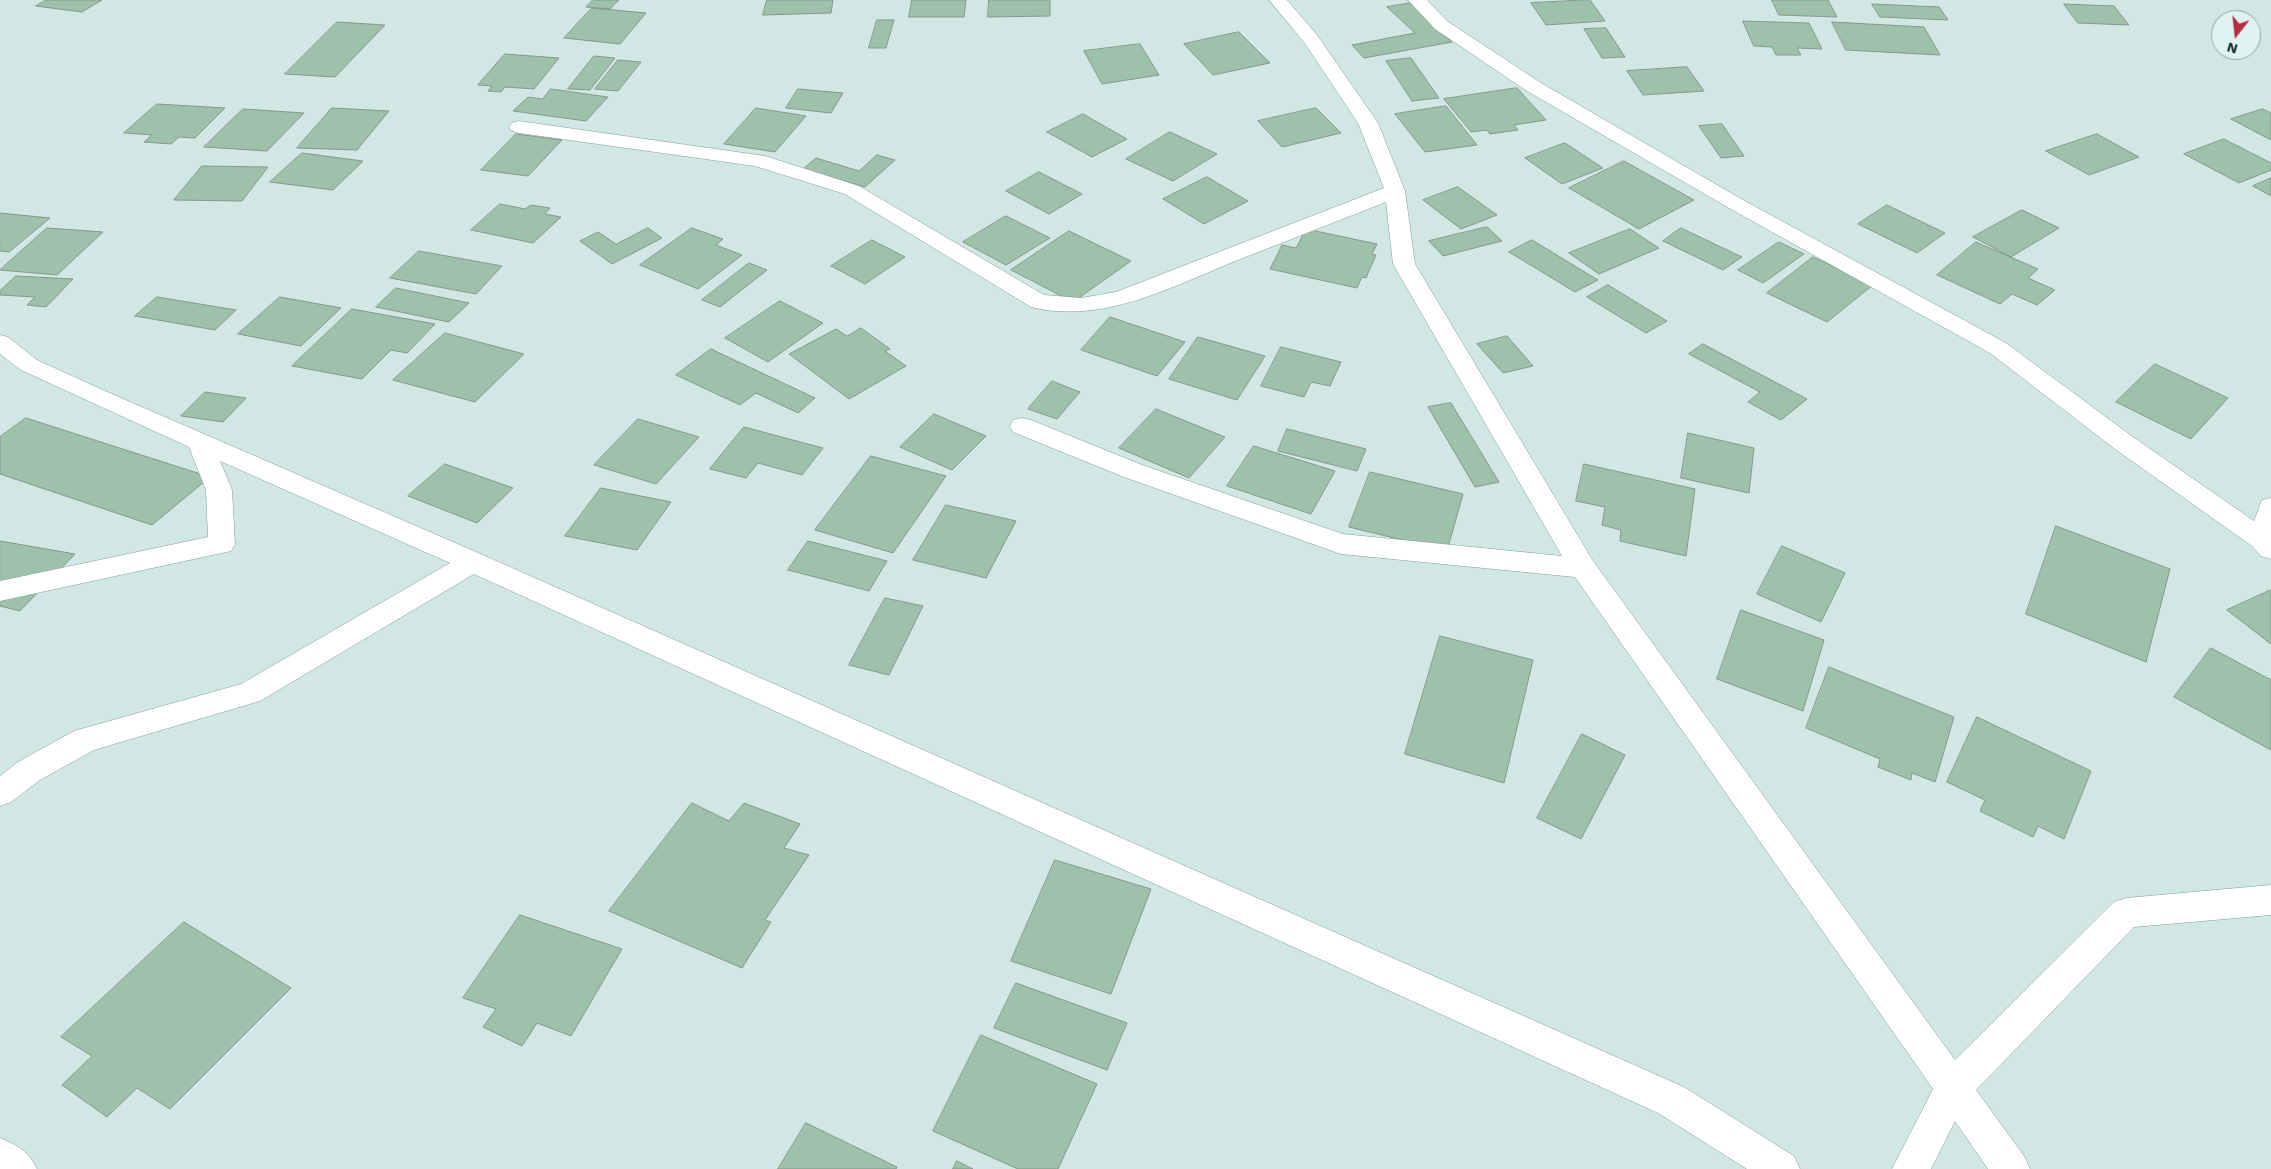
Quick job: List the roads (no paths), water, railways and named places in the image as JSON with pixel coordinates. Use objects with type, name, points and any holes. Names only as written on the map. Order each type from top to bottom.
[{"type":"street","points":[[1278,0],[1311,39],[1368,123],[1395,191],[1404,264],[1582,568],[2011,1169]]},
{"type":"street","points":[[1417,0],[1441,25],[1534,86],[1736,204],[1998,348],[2266,544],[2271,507]]},
{"type":"street","points":[[519,127],[758,160],[852,190],[1039,302],[1081,305],[1121,298],[1395,191]]},
{"type":"street","points":[[0,342],[28,365],[473,562],[1671,1100],[1781,1169]]},
{"type":"street","points":[[1022,426],[1133,471],[1341,544],[1582,568]]},
{"type":"street","points":[[0,591],[222,544],[219,490],[199,442]]},
{"type":"street","points":[[0,793],[30,771],[85,740],[250,693],[473,562]]},
{"type":"street","points":[[1911,1169],[1953,1088],[2126,913],[2271,900]]},
{"type":"street","points":[[0,1156],[18,1169]]}]
